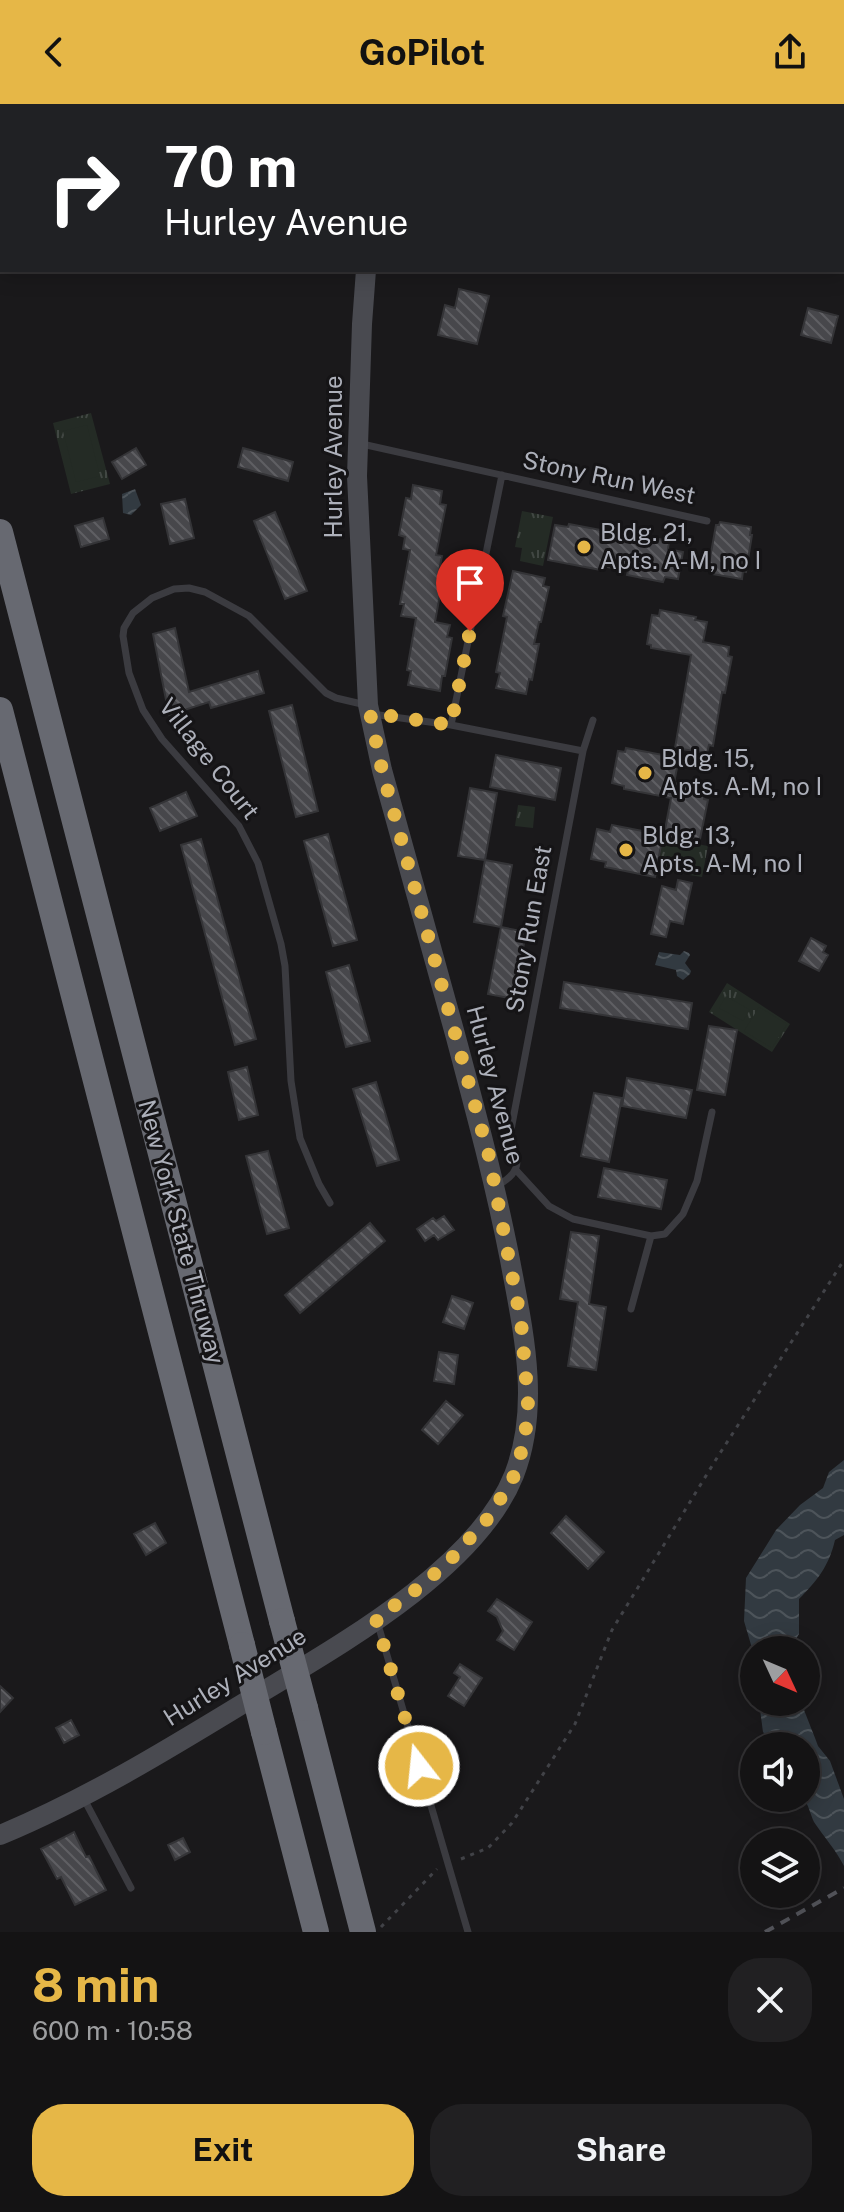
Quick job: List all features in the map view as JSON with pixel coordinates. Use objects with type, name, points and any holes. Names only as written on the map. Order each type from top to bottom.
[{"type":"highway","name":"New York State Thruway","points":[[0,532],[282,1621],[366,1924]]},
{"type":"highway","name":"New York State Thruway","points":[[0,710],[316,1932]]},
{"type":"street","name":"Hurley Avenue","points":[[0,1835],[83,1797],[205,1727],[376,1619],[421,1586],[450,1560],[490,1516],[514,1476],[525,1439],[528,1402],[521,1321],[495,1186],[500,1150],[382,770],[369,709],[357,476],[366,272]]},
{"type":"lane","name":"Stony Run West","points":[[358,443],[707,521]]},
{"type":"lane","name":"Stony Run West","points":[[451,725],[502,475]]},
{"type":"lane","name":"Village Court","points":[[330,1203],[300,1138],[291,1081],[285,966],[258,863],[239,826],[162,739],[143,710],[129,673],[124,628],[133,613],[152,598],[174,589],[189,588],[205,592],[249,616],[326,693],[369,709]]},
{"type":"lane","points":[[369,709],[583,751]]},
{"type":"lane","name":"Stony Run East","points":[[593,720],[583,751],[510,1135],[500,1150],[516,1154],[519,1161],[516,1170],[549,1206],[573,1219],[651,1236]]},
{"type":"lane","points":[[631,1309],[651,1236],[665,1234],[683,1214],[697,1181],[712,1112]]},
{"type":"lane","points":[[495,1186],[516,1170]]},
{"type":"lane","points":[[376,1619],[468,1932]]},
{"type":"lane","points":[[83,1797],[131,1888]]},
{"type":"path","points":[[461,1859],[488,1848],[512,1823],[575,1724],[612,1630],[715,1461],[844,1260]]},
{"type":"path","points":[[366,1924],[440,1867]]},
{"type":"green space","points":[[91,413],[110,484],[71,494],[53,423]]},
{"type":"green space","points":[[87,425],[100,476],[76,482],[63,431]]},
{"type":"green space","points":[[522,511],[553,517],[543,566],[520,561],[522,548],[515,547]]},
{"type":"green space","points":[[518,805],[535,807],[533,828],[515,826]]},
{"type":"green space","points":[[663,838],[708,846],[702,877],[658,870]]},
{"type":"green space","points":[[727,983],[790,1024],[772,1052],[709,1012]]},
{"type":"green space","points":[[726,996],[750,1010],[743,1021],[719,1008]]},
{"type":"green space","points":[[759,1007],[787,1024],[772,1048],[744,1031]]},
{"type":"water","points":[[135,489],[141,505],[131,515],[123,513],[122,494]]},
{"type":"water","points":[[684,951],[690,955],[685,963],[691,971],[683,980],[677,976],[676,970],[655,965],[659,952],[680,955]]},
{"type":"water","points":[[844,1460],[844,1535],[835,1540],[822,1572],[799,1599],[799,1634],[748,1636],[744,1621],[746,1578],[776,1530],[800,1505],[823,1488],[829,1472]]},
{"type":"water","points":[[761,1716],[806,1716],[813,1732],[763,1732]]},
{"type":"water","points":[[820,1748],[830,1761],[844,1799],[844,1866],[810,1812],[820,1812]]},
{"type":"building","points":[[459,289],[489,296],[477,344],[438,335],[445,305],[455,308]]},
{"type":"building","points":[[808,308],[838,316],[831,343],[801,335]]},
{"type":"building","points":[[136,448],[146,465],[122,479],[112,462]]},
{"type":"building","points":[[243,448],[293,462],[288,481],[238,467]]},
{"type":"building","points":[[413,485],[442,491],[440,504],[446,505],[436,555],[442,556],[439,571],[444,572],[435,622],[450,625],[447,637],[452,638],[440,691],[408,685],[411,671],[407,670],[416,618],[401,616],[404,604],[400,604],[410,550],[403,549],[405,537],[399,535],[406,498],[411,499]]},
{"type":"building","points":[[185,499],[194,538],[170,544],[161,504]]},
{"type":"building","points":[[275,512],[307,591],[285,599],[254,521]]},
{"type":"building","points":[[103,518],[109,539],[81,547],[75,526]]},
{"type":"building","points":[[720,522],[751,527],[746,572],[743,571],[742,579],[712,574],[714,565],[709,564],[716,525]]},
{"type":"building","points":[[569,524],[606,531],[605,535],[631,540],[632,534],[669,541],[668,549],[683,552],[678,579],[665,577],[663,582],[602,566],[601,570],[548,560],[555,525],[568,527]]},
{"type":"building","points":[[513,571],[545,578],[543,586],[549,587],[534,644],[539,644],[532,680],[529,679],[526,694],[496,688],[500,673],[496,672],[507,617],[503,616]]},
{"type":"building","points":[[660,610],[707,622],[703,642],[729,647],[728,656],[732,657],[725,693],[722,692],[713,746],[709,745],[707,753],[675,748],[691,655],[651,648],[647,644],[652,615],[659,616]]},
{"type":"building","points":[[175,628],[189,692],[258,671],[264,693],[211,708],[209,702],[169,715],[153,634]]},
{"type":"building","points":[[292,705],[318,811],[296,817],[269,711]]},
{"type":"building","points":[[626,748],[679,758],[674,783],[706,790],[704,799],[708,800],[700,839],[695,838],[695,841],[664,835],[671,798],[624,789],[624,786],[612,783],[618,751],[625,752]]},
{"type":"building","points":[[496,755],[561,768],[555,800],[490,787]]},
{"type":"building","points":[[470,788],[497,793],[485,860],[458,856]]},
{"type":"building","points":[[186,792],[197,816],[160,831],[150,808]]},
{"type":"building","name":"Bldg. 13, Apts. A-M, no I","points":[[612,825],[663,835],[655,877],[605,867],[606,862],[591,859],[597,829],[610,832]]},
{"type":"building","points":[[328,834],[357,940],[333,946],[304,841]]},
{"type":"building","points":[[201,839],[256,1039],[235,1045],[181,845]]},
{"type":"building","points":[[485,860],[512,865],[501,927],[474,922]]},
{"type":"building","points":[[678,880],[692,883],[683,924],[670,921],[666,937],[651,934],[662,886],[676,890]]},
{"type":"building","points":[[501,927],[526,932],[514,999],[488,994]]},
{"type":"building","points":[[811,938],[826,946],[823,952],[828,955],[819,971],[799,961]]},
{"type":"building","points":[[349,965],[370,1041],[346,1047],[326,972]]},
{"type":"building","points":[[564,982],[692,1003],[688,1029],[560,1008]]},
{"type":"building","points":[[709,1026],[737,1030],[725,1095],[697,1090]]},
{"type":"building","points":[[247,1067],[258,1115],[239,1120],[228,1072]]},
{"type":"building","points":[[627,1078],[692,1090],[686,1118],[622,1106]]},
{"type":"building","points":[[376,1082],[399,1160],[377,1166],[353,1089]]},
{"type":"building","points":[[594,1093],[622,1098],[609,1162],[581,1156]]},
{"type":"building","points":[[268,1151],[289,1228],[267,1234],[246,1156]]},
{"type":"building","points":[[604,1168],[667,1180],[661,1209],[598,1197]]},
{"type":"building","points":[[444,1216],[454,1230],[438,1240],[434,1235],[425,1241],[417,1229],[433,1218],[436,1221]]},
{"type":"building","points":[[370,1223],[385,1241],[300,1313],[285,1295]]},
{"type":"building","points":[[571,1232],[599,1236],[589,1304],[606,1307],[596,1370],[568,1366],[578,1302],[560,1299]]},
{"type":"building","points":[[452,1296],[473,1303],[464,1329],[443,1322]]},
{"type":"building","points":[[439,1352],[458,1355],[454,1384],[434,1381]]},
{"type":"building","points":[[446,1401],[463,1415],[438,1444],[422,1430]]},
{"type":"building","points":[[566,1516],[604,1552],[588,1569],[551,1533]]},
{"type":"building","points":[[155,1523],[166,1543],[146,1555],[134,1534]]},
{"type":"building","points":[[497,1599],[532,1622],[514,1650],[497,1640],[503,1631],[497,1617],[488,1611]]},
{"type":"building","points":[[460,1664],[482,1678],[464,1706],[448,1696],[460,1677],[454,1673]]},
{"type":"building","points":[[0,1686],[13,1698],[0,1712]]},
{"type":"building","points":[[71,1720],[79,1735],[64,1743],[56,1728]]},
{"type":"building","points":[[74,1832],[106,1890],[75,1905],[61,1877],[57,1879],[41,1849]]},
{"type":"building","points":[[183,1838],[190,1852],[175,1860],[168,1845]]},
{"type":"railway","points":[[765,1932],[844,1888]]},
{"type":"place","name":"Bldg. 21, Apts. A-M, no I","points":[[584,547]]},
{"type":"place","name":"Bldg. 15, Apts. A-M, no I","points":[[645,773]]},
{"type":"place","name":"Bldg. 13, Apts. A-M, no I","points":[[626,850]]},
{"type":"route","points":[[419,1766],[376,1619],[421,1586],[469,1542],[503,1496],[514,1476],[525,1439],[527,1371],[521,1321],[489,1156],[382,770],[370,713],[451,725],[470,631]]}]
